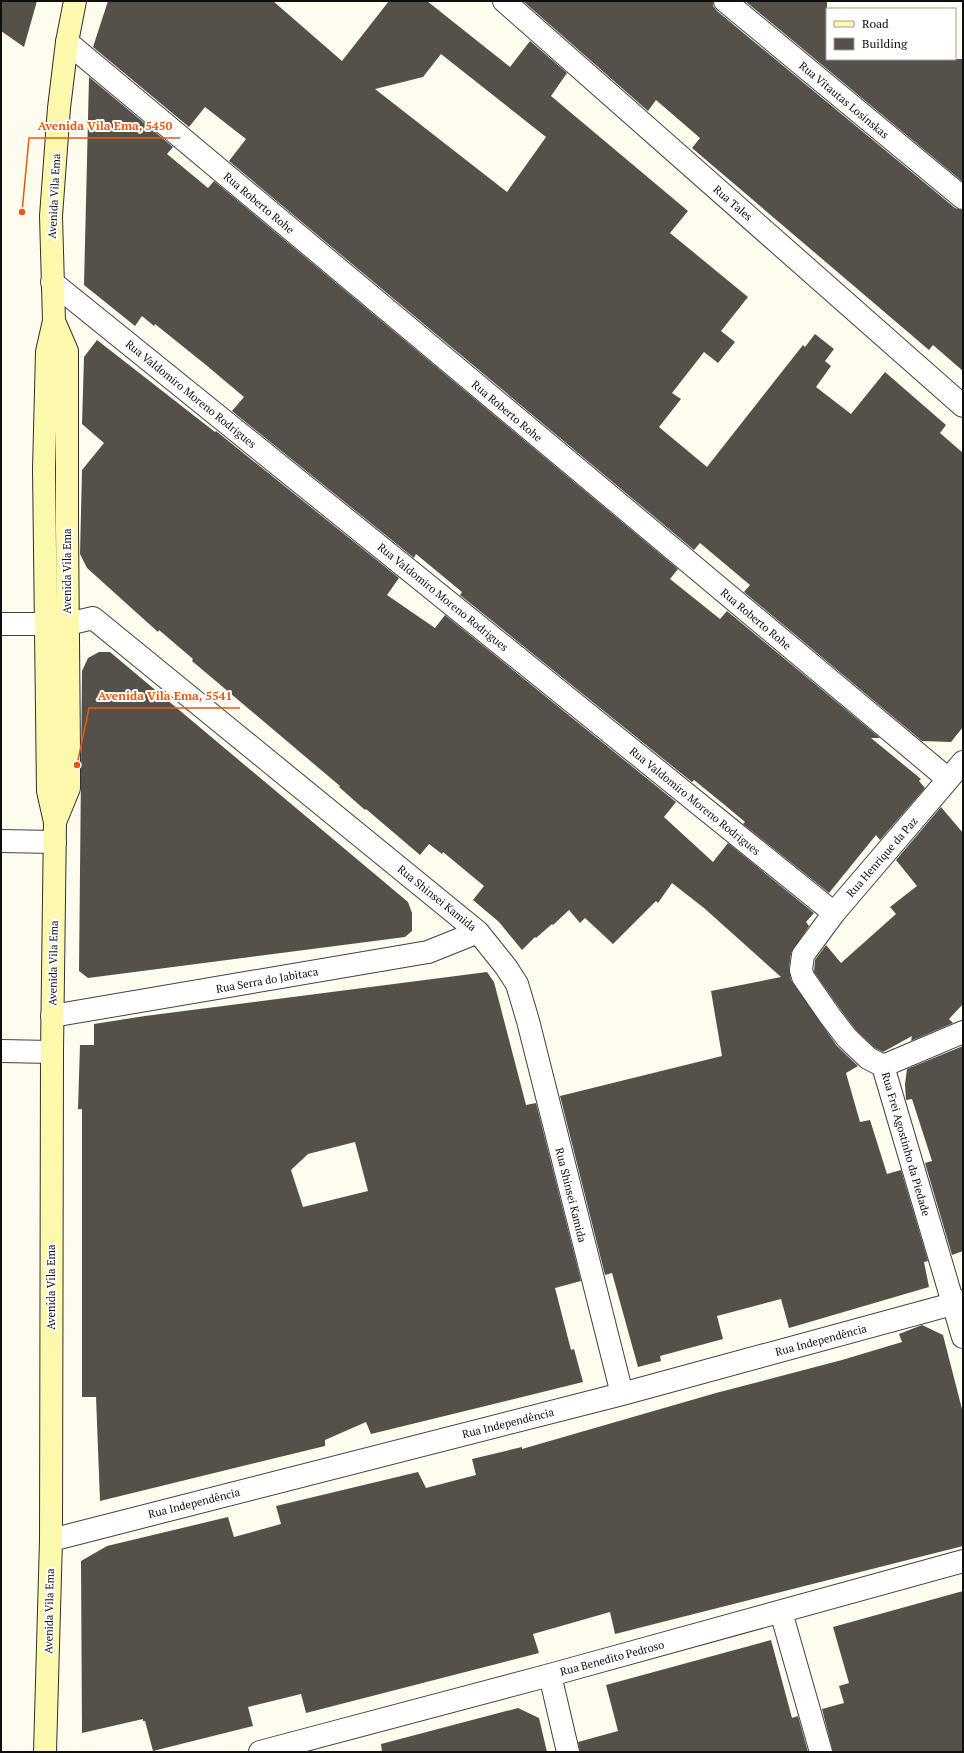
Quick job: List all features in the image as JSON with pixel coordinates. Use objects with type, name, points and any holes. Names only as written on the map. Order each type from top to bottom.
[{"type":"main road","name":"Avenida Vila Ema","points":[[46,1752],[51,1540],[52,1016],[55,832],[48,791],[44,468],[47,352],[54,320],[51,216],[59,108],[67,42],[75,1]]},
{"type":"main road","name":"Avenida Vila Ema","points":[[54,320],[67,351],[69,788],[55,832]]},
{"type":"street","name":"Rua Tales","points":[[504,1],[963,406]]},
{"type":"street","name":"Rua Vitautas Losinskas","points":[[725,1],[963,198]]},
{"type":"street","name":"Rua Roberto Rohe","points":[[67,42],[948,780]]},
{"type":"street","name":"Rua Valdomiro Moreno Rodrigues","points":[[52,282],[834,913]]},
{"type":"street","name":"Rua Shinsei Kamida","points":[[68,624],[93,618],[478,932],[506,967],[517,984],[528,1021],[622,1394]]},
{"type":"street","points":[[1,624],[68,624]]},
{"type":"street","name":"Rua Henrique da Paz","points":[[803,955],[834,913],[963,762]]},
{"type":"street","points":[[1,841],[55,832]]},
{"type":"street","name":"Rua Serra do Jabitaca","points":[[52,1016],[428,952],[478,932]]},
{"type":"street","name":"Rua Frei Agostinho da Piedade","points":[[803,955],[801,970],[803,977],[830,1016],[847,1038],[868,1058],[884,1066],[958,1303],[963,1337]]},
{"type":"street","points":[[884,1066],[963,1032]]},
{"type":"street","points":[[1,1051],[52,1052]]},
{"type":"street","name":"Rua Independência","points":[[51,1540],[622,1394],[958,1303]]},
{"type":"street","name":"Rua Benedito Pedroso","points":[[260,1752],[297,1747],[550,1675],[963,1561]]},
{"type":"street","points":[[781,1612],[822,1752]]},
{"type":"street","points":[[550,1675],[568,1752]]},
{"type":"building","points":[[1,1],[37,1],[24,47],[1,31]]},
{"type":"building","points":[[108,1],[273,1],[342,61],[389,1],[427,1],[510,67],[530,41],[567,73],[551,96],[688,211],[670,233],[748,297],[721,331],[735,342],[718,363],[704,352],[672,393],[681,399],[659,427],[707,467],[803,345],[805,347],[815,334],[834,349],[825,361],[831,366],[816,387],[851,414],[885,372],[946,425],[940,433],[963,453],[963,727],[951,742],[922,741],[744,592],[750,585],[700,543],[694,550],[229,161],[246,139],[205,107],[189,127],[93,47]],"holes":[[[441,54],[546,137],[507,192],[375,89],[423,77]]]},
{"type":"building","points":[[523,1],[713,1],[713,6],[717,11],[955,208],[963,210],[963,371],[933,345],[929,350],[692,148],[700,138],[656,100],[648,111]]},
{"type":"building","points":[[745,1],[827,1],[826,60],[963,59],[963,182]]},
{"type":"building","points":[[89,77],[173,147],[167,154],[208,188],[214,181],[678,569],[670,579],[720,619],[727,611],[880,738],[871,738],[921,779],[919,781],[925,788],[880,840],[876,835],[829,893],[743,824],[745,822],[694,780],[692,782],[460,595],[462,592],[416,554],[414,558],[232,411],[244,397],[206,365],[155,324],[154,326],[142,316],[135,326],[84,285]]},
{"type":"building","points":[[97,340],[215,432],[216,431],[399,578],[387,595],[435,628],[445,615],[676,802],[664,817],[713,862],[728,843],[814,913],[806,922],[809,926],[791,953],[789,969],[791,980],[837,1046],[858,1066],[846,1073],[860,1122],[870,1120],[887,1174],[901,1170],[928,1261],[924,1262],[929,1287],[789,1328],[781,1299],[717,1316],[723,1339],[660,1356],[661,1361],[638,1367],[612,1273],[605,1275],[560,1096],[722,1056],[711,991],[781,977],[704,908],[672,883],[658,903],[656,901],[613,944],[585,918],[580,923],[569,910],[553,925],[552,924],[536,938],[535,937],[522,950],[499,922],[473,900],[484,886],[443,852],[442,854],[429,844],[420,855],[366,809],[365,810],[339,787],[340,786],[192,661],[193,659],[159,630],[158,632],[87,568],[80,554],[82,470],[104,443],[82,424],[84,357]]},
{"type":"building","points":[[99,652],[110,652],[408,902],[412,913],[412,931],[405,937],[88,978],[79,971],[82,671],[88,658]]},
{"type":"building","points":[[941,807],[963,833],[963,1004],[949,1019],[953,1023],[911,1041],[912,1036],[883,1052],[875,1048],[856,1030],[840,1009],[814,972],[815,960],[826,945],[841,963],[896,914],[890,907],[917,886],[896,860]]},
{"type":"building","points":[[487,972],[494,982],[526,1105],[536,1103],[581,1281],[555,1288],[571,1350],[574,1349],[583,1382],[371,1434],[366,1422],[325,1440],[325,1446],[100,1501],[96,1397],[82,1397],[82,1109],[78,1109],[80,1045],[94,1045],[94,1024],[145,1016]],"holes":[[[355,1142],[368,1191],[303,1207],[291,1170],[308,1154]]]},
{"type":"building","points":[[963,1046],[963,1251],[952,1255],[925,1163],[932,1161],[912,1099],[906,1100],[905,1084],[907,1069]]},
{"type":"building","points":[[922,1325],[943,1335],[963,1413],[963,1546],[615,1634],[610,1612],[533,1634],[539,1653],[306,1713],[301,1694],[248,1707],[253,1726],[153,1751],[145,1721],[143,1721],[143,1719],[82,1733],[81,1561],[107,1546],[228,1517],[234,1537],[281,1524],[276,1506],[418,1472],[426,1488],[476,1475],[472,1459],[522,1447],[522,1449],[716,1393],[842,1360],[902,1342],[899,1334]]},
{"type":"building","points":[[963,1591],[963,1752],[833,1752],[822,1709],[844,1703],[839,1686],[849,1683],[833,1627]]},
{"type":"building","points":[[771,1640],[792,1718],[798,1716],[808,1752],[580,1752],[578,1742],[618,1731],[606,1685]]},
{"type":"building","points":[[518,1708],[539,1718],[547,1752],[382,1752],[381,1744]]},
{"type":"place","name":"Avenida Vila Ema, 5450","points":[[22,212]]},
{"type":"place","name":"Avenida Vila Ema, 5541","points":[[77,765]]}]
